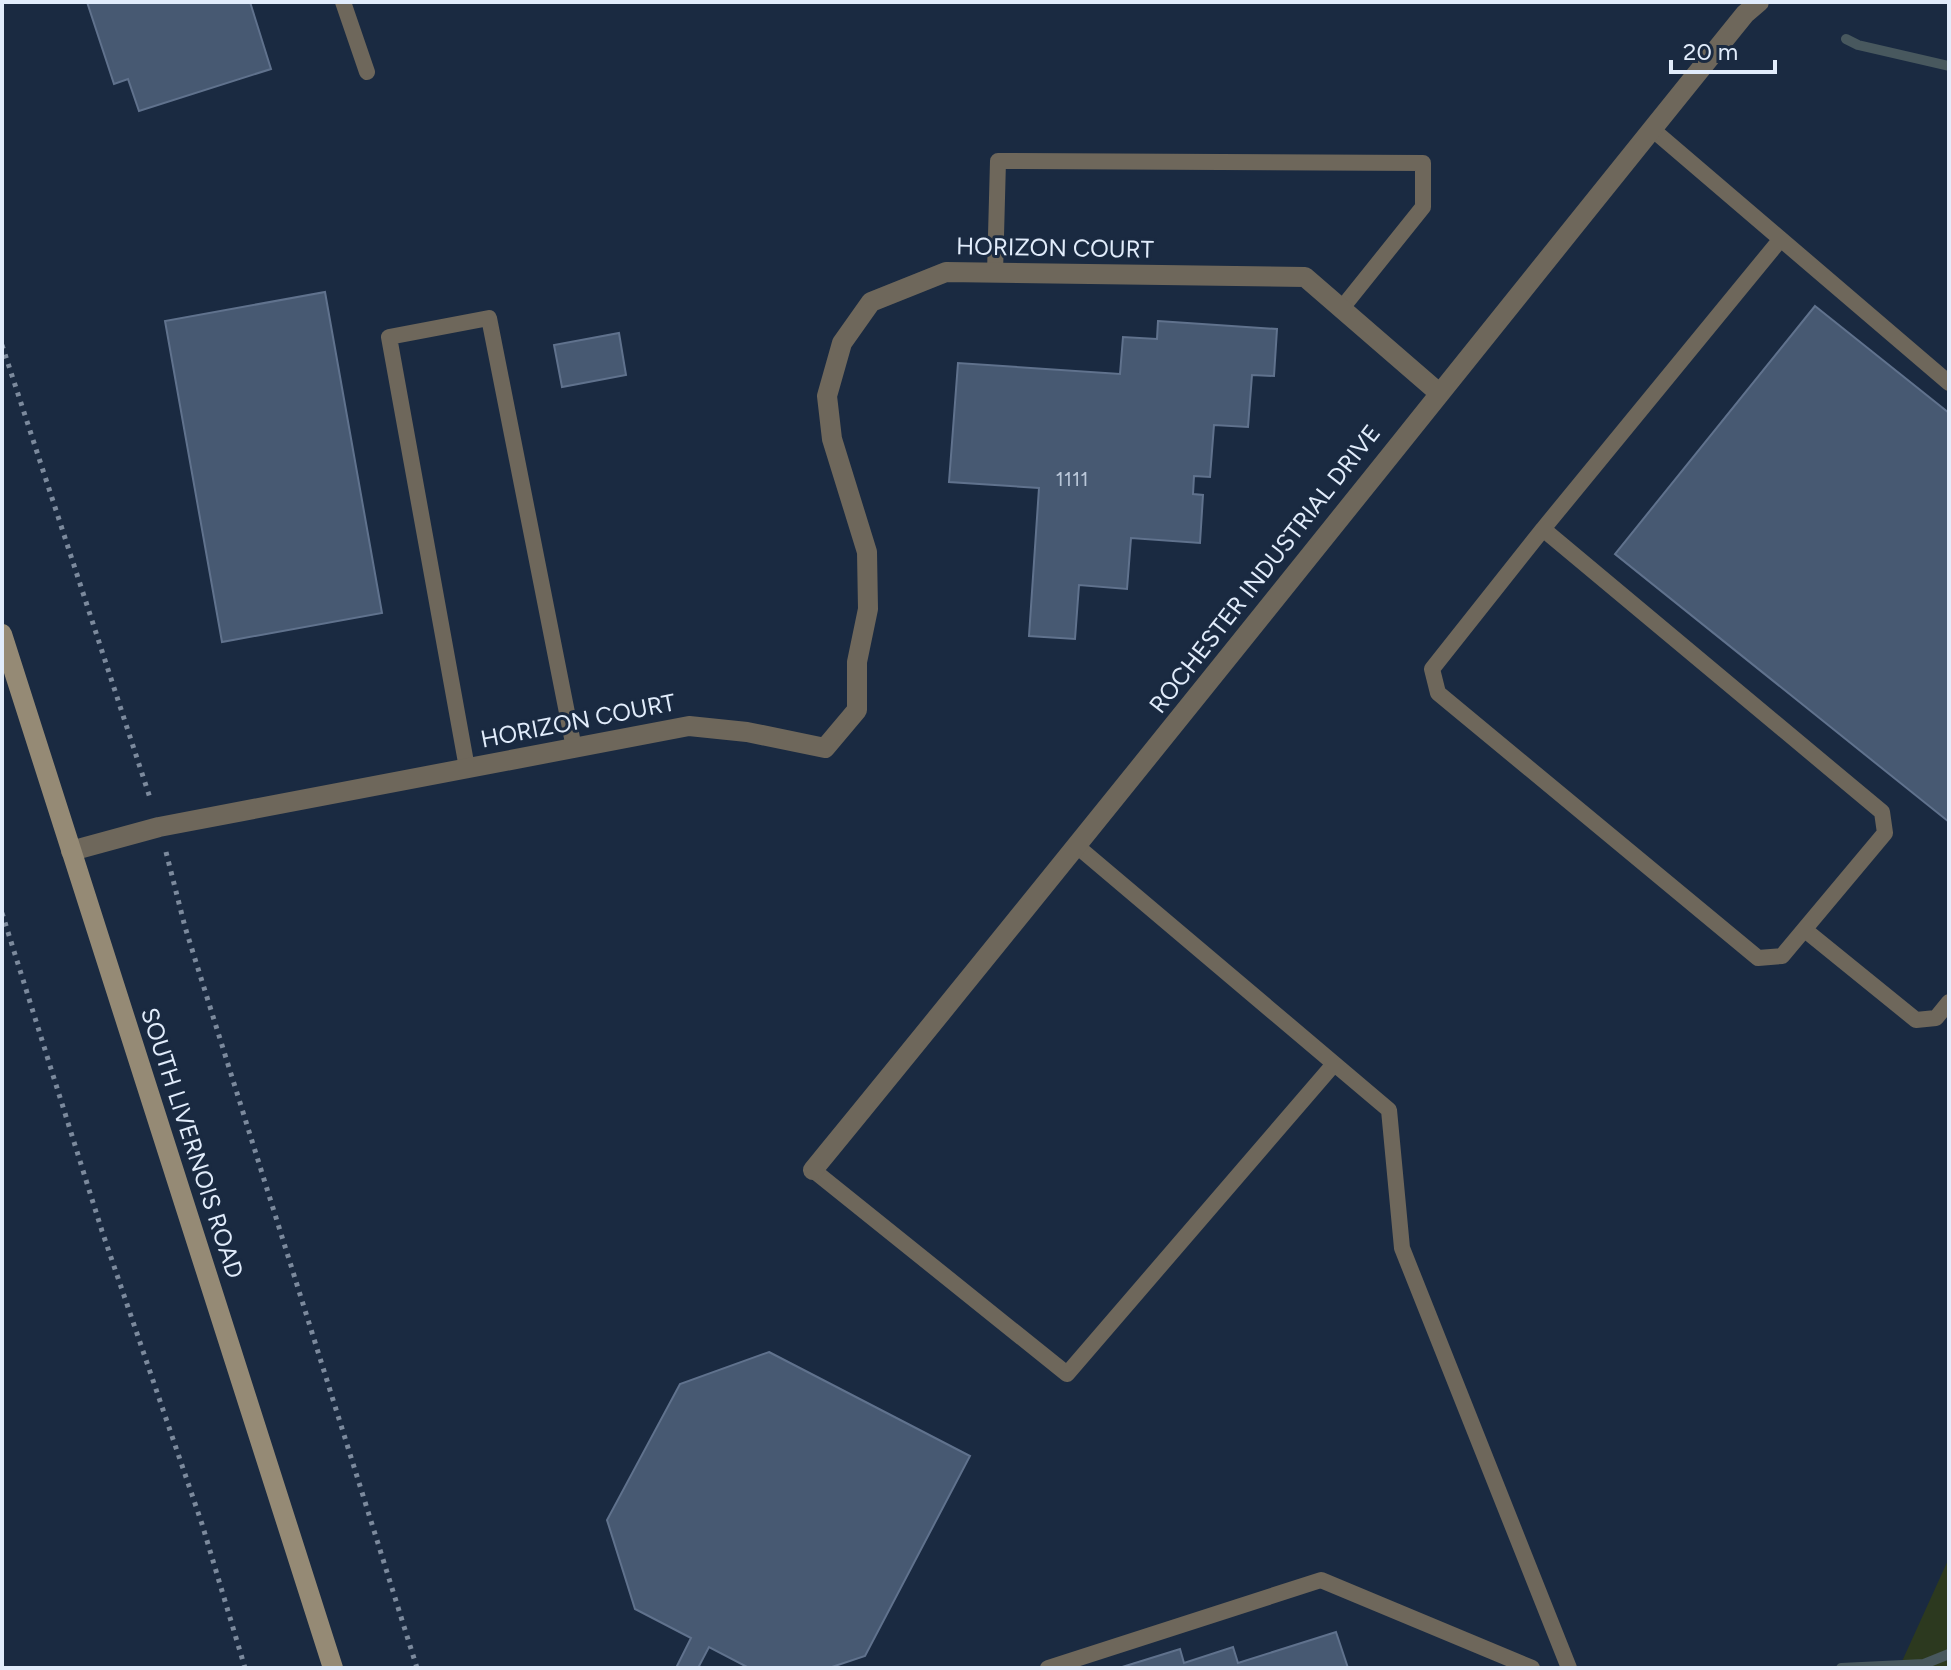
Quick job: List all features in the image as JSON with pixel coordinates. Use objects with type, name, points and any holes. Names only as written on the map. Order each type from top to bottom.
[{"type":"main road","name":"SOUTH LIVERNOIS ROAD","points":[[2,634],[333,1668]]},
{"type":"street","name":"ROCHESTER INDUSTRIAL DRIVE","points":[[813,1170],[1078,847],[1745,14],[1759,2]]},
{"type":"street","name":"HORIZON COURT","points":[[71,851],[159,827],[689,726],[747,732],[825,748],[857,710],[857,662],[868,609],[867,552],[832,439],[827,396],[842,343],[871,302],[946,272],[1305,277],[1439,393]]},
{"type":"lane","points":[[343,2],[367,72]]},
{"type":"lane","points":[[1652,129],[1949,383]]},
{"type":"lane","points":[[995,273],[998,161],[1423,163],[1423,207],[1342,308]]},
{"type":"lane","points":[[1543,529],[1882,812],[1885,833],[1782,956],[1758,958],[1438,693],[1432,669],[1543,529],[1780,240]]},
{"type":"lane","points":[[467,768],[389,337],[489,318],[574,748]]},
{"type":"lane","points":[[1078,847],[1389,1110],[1402,1248],[1569,1668]]},
{"type":"lane","points":[[1805,930],[1916,1020],[1936,1018],[1949,1002]]},
{"type":"lane","points":[[813,1170],[1067,1374],[1334,1064]]},
{"type":"lane","points":[[1048,1668],[1321,1580],[1532,1668]]},
{"type":"path","points":[[2,345],[159,827],[185,927],[417,1668]]},
{"type":"path","points":[[2,913],[102,1231],[202,1524],[245,1668]]},
{"type":"green space","points":[[1949,1558],[1949,1668],[1899,1668]]},
{"type":"building","points":[[87,2],[250,2],[271,69],[139,111],[128,79],[114,84]]},
{"type":"building","points":[[325,292],[382,613],[222,642],[165,321]]},
{"type":"building","points":[[1815,306],[1949,413],[1949,822],[1615,554]]},
{"type":"building","points":[[1158,321],[1277,329],[1274,376],[1252,375],[1248,427],[1214,425],[1210,477],[1194,476],[1193,494],[1203,495],[1200,543],[1131,538],[1127,589],[1079,585],[1075,639],[1029,636],[1039,488],[949,482],[958,363],[1120,374],[1123,337],[1157,339]]},
{"type":"building","points":[[619,333],[626,375],[562,387],[554,345]]},
{"type":"building","points":[[769,1352],[970,1456],[865,1656],[829,1668],[749,1668],[709,1647],[698,1668],[676,1668],[691,1638],[635,1609],[607,1520],[680,1384]]},
{"type":"building","points":[[1336,1632],[1348,1668],[1119,1668],[1180,1649],[1184,1663],[1233,1647],[1238,1663]]},
{"type":"waterway","points":[[1846,39],[1858,45],[1949,66]]},
{"type":"waterway","points":[[1841,1668],[1924,1664],[1949,1654]]}]
